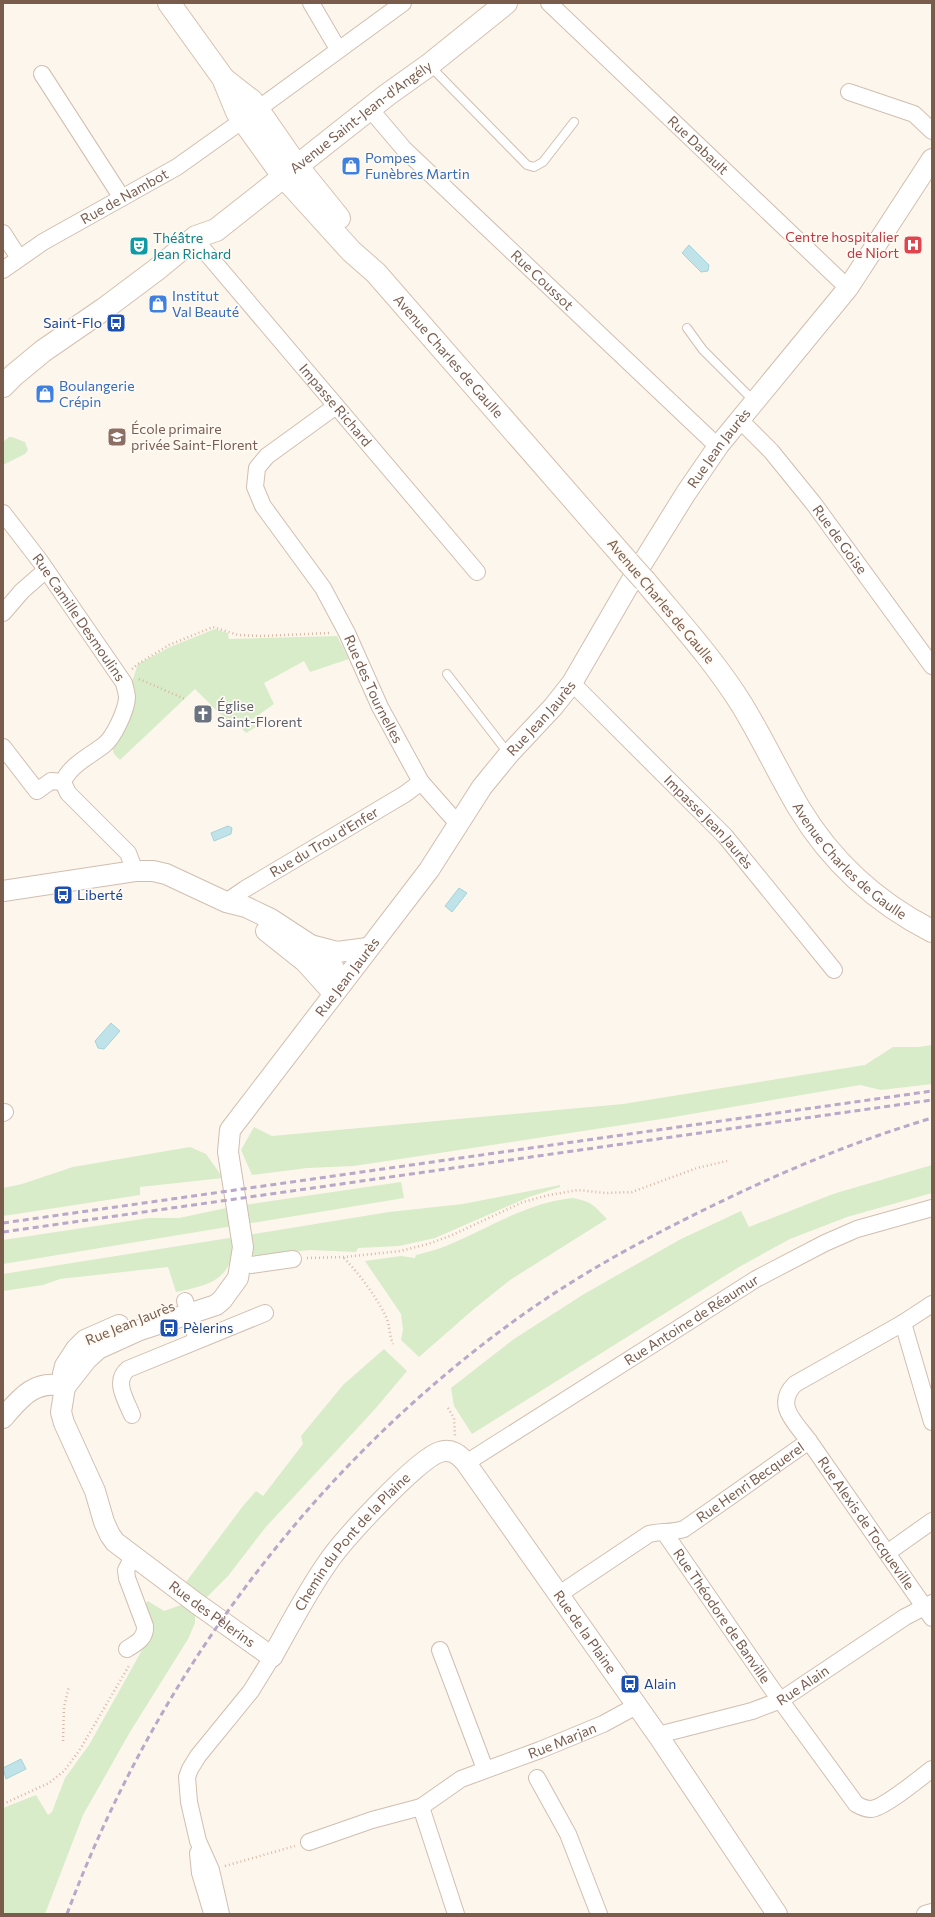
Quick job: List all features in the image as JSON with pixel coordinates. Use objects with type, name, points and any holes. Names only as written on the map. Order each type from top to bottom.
[{"type":"main road","name":"Avenue Charles de Gaulle","points":[[169,3],[223,78],[252,101],[250,114],[290,171],[359,243],[376,274],[645,581],[719,670],[746,712],[799,808],[819,838],[842,866],[874,894],[905,917],[932,932]]},
{"type":"main road","name":"Avenue Saint-Jean-d'Angély","points":[[197,245],[196,237],[216,230],[370,109],[429,65],[506,3]]},
{"type":"main road","name":"Avenue Saint-Jean-d'Angély","points":[[3,386],[43,351],[197,245]]},
{"type":"main road","name":"Avenue Saint-Jean-d'Angély","points":[[3,394],[75,342],[111,319],[197,245]]},
{"type":"street","points":[[311,3],[338,49]]},
{"type":"street","name":"Rue de Nambot","points":[[3,270],[43,242],[177,167],[403,3]]},
{"type":"street","name":"Rue Dabault","points":[[549,3],[848,288]]},
{"type":"street","points":[[42,74],[122,198]]},
{"type":"street","points":[[849,92],[914,114],[932,131]]},
{"type":"street","name":"Rue Coussot","points":[[370,109],[404,149],[712,441],[719,445]]},
{"type":"street","name":"Rue Jean Jaurès","points":[[65,1387],[63,1374],[65,1366],[76,1349],[85,1340],[160,1309],[187,1308],[228,1291],[238,1278],[244,1247],[228,1152],[230,1130],[429,870],[482,787],[572,683],[646,557],[686,493],[719,445],[848,288],[932,159]]},
{"type":"street","points":[[3,234],[19,258]]},
{"type":"street","name":"Impasse Richard","points":[[197,245],[477,572]]},
{"type":"street","points":[[336,406],[267,456],[257,468],[255,487],[263,506],[323,588],[347,633]]},
{"type":"street","name":"Rue de Goise","points":[[740,420],[771,451],[814,504],[932,666]]},
{"type":"street","name":"Rue Camille Desmoulins","points":[[3,513],[125,675],[127,700],[123,715],[115,730],[106,744],[66,774],[63,782]]},
{"type":"street","points":[[3,613],[22,591],[46,570]]},
{"type":"street","name":"Rue des Tournelles","points":[[347,633],[380,707],[421,782],[451,816],[459,822]]},
{"type":"street","name":"Impasse Jean Jaurès","points":[[572,683],[725,836],[834,970]]},
{"type":"street","points":[[3,747],[37,792],[51,781],[63,782],[68,793],[128,854],[135,871]]},
{"type":"street","name":"Rue du Trou d'Enfer","points":[[226,902],[245,888],[405,794],[421,782]]},
{"type":"street","points":[[3,891],[135,871],[153,871],[166,874],[226,902],[246,907],[271,919],[312,946],[322,953],[331,963],[337,974],[336,990]]},
{"type":"street","points":[[226,902],[242,915],[288,946],[336,990]]},
{"type":"street","points":[[312,946],[337,952],[368,948]]},
{"type":"street","name":"Rue Antoine de Réaumur","points":[[459,1457],[756,1279],[825,1243],[857,1229],[932,1208]]},
{"type":"street","points":[[242,1263],[251,1265],[293,1259]]},
{"type":"street","name":"Rue Henri Becquerel","points":[[558,1595],[649,1534],[675,1532],[684,1529],[809,1441],[787,1410],[784,1402],[787,1392],[795,1384],[903,1323],[932,1304]]},
{"type":"street","points":[[187,1308],[197,1340]]},
{"type":"street","points":[[132,1415],[120,1385],[121,1376],[124,1372],[197,1340],[266,1313]]},
{"type":"street","points":[[903,1323],[932,1422]]},
{"type":"street","points":[[3,1418],[23,1395],[33,1389],[54,1384],[65,1387]]},
{"type":"street","name":"Rue des Pèlerins","points":[[65,1387],[61,1412],[64,1423],[95,1491],[110,1535],[115,1542],[133,1558],[272,1657]]},
{"type":"street","name":"Rue Alexis de Tocqueville","points":[[809,1441],[887,1553],[929,1609]]},
{"type":"street","name":"Chemin du Pont de la Plaine","points":[[272,1657],[328,1562],[344,1541],[429,1457],[441,1451],[459,1457]]},
{"type":"street","name":"Rue de la Plaine","points":[[459,1457],[659,1737],[777,1914]]},
{"type":"street","points":[[887,1553],[932,1521]]},
{"type":"street","name":"Rue Théodore de Banville","points":[[664,1532],[781,1700],[856,1804],[863,1808],[872,1809],[884,1804],[932,1770]]},
{"type":"street","points":[[129,1656],[145,1632],[145,1626],[126,1578],[126,1570],[133,1558]]},
{"type":"street","name":"Rue Alain","points":[[659,1737],[666,1733],[752,1712],[781,1700],[929,1609]]},
{"type":"street","points":[[440,1650],[486,1769]]},
{"type":"street","points":[[213,1914],[200,1873],[198,1841],[187,1783],[190,1769],[251,1691],[272,1657]]},
{"type":"street","name":"Rue Marjan","points":[[309,1842],[372,1820],[421,1807],[462,1779],[540,1750],[603,1724],[636,1706]]},
{"type":"street","points":[[537,1778],[568,1834],[599,1914]]},
{"type":"street","points":[[421,1807],[456,1914]]},
{"type":"street","points":[[198,1841],[211,1870],[221,1914]]},
{"type":"street","points":[[925,1914],[932,1912]]},
{"type":"lane","points":[[429,65],[526,165],[534,167],[543,162],[574,122]]},
{"type":"lane","points":[[687,328],[703,350],[755,402]]},
{"type":"lane","points":[[447,674],[509,754]]},
{"type":"path","name":"Rue des Tournelles","points":[[125,675],[138,664],[169,646],[213,627],[238,635],[262,636],[347,633]]},
{"type":"path","points":[[125,675],[184,699]]},
{"type":"path","points":[[293,1259],[329,1256],[344,1258],[400,1251],[428,1244],[523,1202],[549,1195],[578,1190],[605,1193],[632,1192],[697,1168],[727,1161]]},
{"type":"path","points":[[344,1258],[364,1282],[386,1318],[393,1344]]},
{"type":"path","points":[[448,1408],[454,1418],[455,1436],[459,1457]]},
{"type":"path","points":[[3,1804],[49,1783],[64,1771],[79,1751],[129,1656]]},
{"type":"path","points":[[62,1741],[64,1708],[69,1686]]},
{"type":"path","points":[[211,1870],[309,1842]]},
{"type":"green space","points":[[9,437],[25,442],[28,450],[25,454],[3,465],[3,442]]},
{"type":"green space","points":[[215,629],[228,633],[229,639],[337,636],[349,659],[310,672],[304,661],[264,683],[274,704],[251,720],[256,727],[246,733],[231,718],[227,721],[195,689],[120,760],[114,754],[111,744],[138,664],[170,647]]},
{"type":"green space","points":[[932,1045],[932,1084],[881,1090],[860,1085],[668,1118],[354,1166],[307,1168],[252,1175],[241,1150],[254,1127],[272,1136],[623,1104],[865,1065],[893,1047],[918,1047]]},
{"type":"green space","points":[[190,1147],[206,1154],[223,1178],[140,1187],[140,1195],[3,1216],[3,1188],[22,1184],[73,1167]]},
{"type":"green space","points":[[932,1165],[932,1193],[847,1217],[790,1239],[739,1267],[472,1434],[454,1406],[451,1388],[514,1339],[584,1294],[681,1239],[741,1211],[749,1227],[833,1194]]},
{"type":"green space","points":[[401,1182],[404,1198],[3,1264],[3,1240],[149,1218],[179,1218],[231,1207]]},
{"type":"green space","points":[[560,1185],[560,1187],[529,1197],[435,1238],[399,1246],[358,1248],[356,1252],[310,1250],[255,1256],[252,1254],[248,1235],[389,1212],[463,1204]]},
{"type":"green space","points":[[572,1198],[592,1205],[607,1219],[510,1280],[475,1308],[419,1357],[401,1340],[403,1330],[401,1314],[365,1261],[401,1256],[415,1258],[416,1255],[446,1246],[523,1211],[539,1205]]},
{"type":"green space","points":[[235,1237],[230,1262],[225,1271],[210,1283],[189,1289],[176,1292],[168,1267],[60,1279],[43,1285],[3,1291],[3,1274]]},
{"type":"green space","points":[[384,1349],[407,1371],[375,1409],[265,1528],[228,1576],[204,1600],[186,1582],[256,1491],[263,1496],[303,1444],[301,1436],[343,1385]]},
{"type":"green space","points":[[148,1601],[164,1611],[181,1605],[195,1613],[195,1623],[188,1639],[130,1732],[83,1815],[45,1914],[3,1914],[3,1808],[36,1795],[48,1815],[52,1812],[65,1778],[89,1745],[151,1634],[145,1604]]},
{"type":"water","points":[[689,245],[709,265],[708,271],[701,272],[682,253]]},
{"type":"water","points":[[228,826],[232,828],[231,834],[214,841],[211,833]]},
{"type":"water","points":[[459,888],[467,893],[452,912],[445,906]]},
{"type":"water","points":[[111,1023],[120,1031],[104,1049],[98,1048],[95,1041]]},
{"type":"water","points":[[21,1759],[26,1769],[6,1779],[3,1768]]},
{"type":"railway","points":[[3,1223],[932,1091]]},
{"type":"railway","points":[[3,1232],[932,1100]]},
{"type":"railway","points":[[67,1914],[103,1827],[145,1743],[194,1662],[247,1584],[307,1511],[371,1443],[440,1379],[538,1304],[562,1288],[638,1244],[742,1191],[822,1156],[932,1118]]},
{"type":"place","name":"Pompes Funèbres Martin","points":[[351,166]]},
{"type":"place","name":"Centre hospitalier de Niort","points":[[913,245]]},
{"type":"place","name":"Théâtre Jean Richard","points":[[139,246]]},
{"type":"place","name":"Institut Val Beauté","points":[[158,304]]},
{"type":"place","name":"Saint-Flo","points":[[116,323]]},
{"type":"place","name":"Boulangerie Crépin","points":[[45,394]]},
{"type":"place","name":"École primaire privée Saint-Florent","points":[[117,437]]},
{"type":"place","name":"Église Saint-Florent","points":[[203,714]]},
{"type":"place","name":"Liberté","points":[[63,895]]},
{"type":"place","name":"Pèlerins","points":[[169,1328]]},
{"type":"place","name":"Alain","points":[[630,1684]]}]
